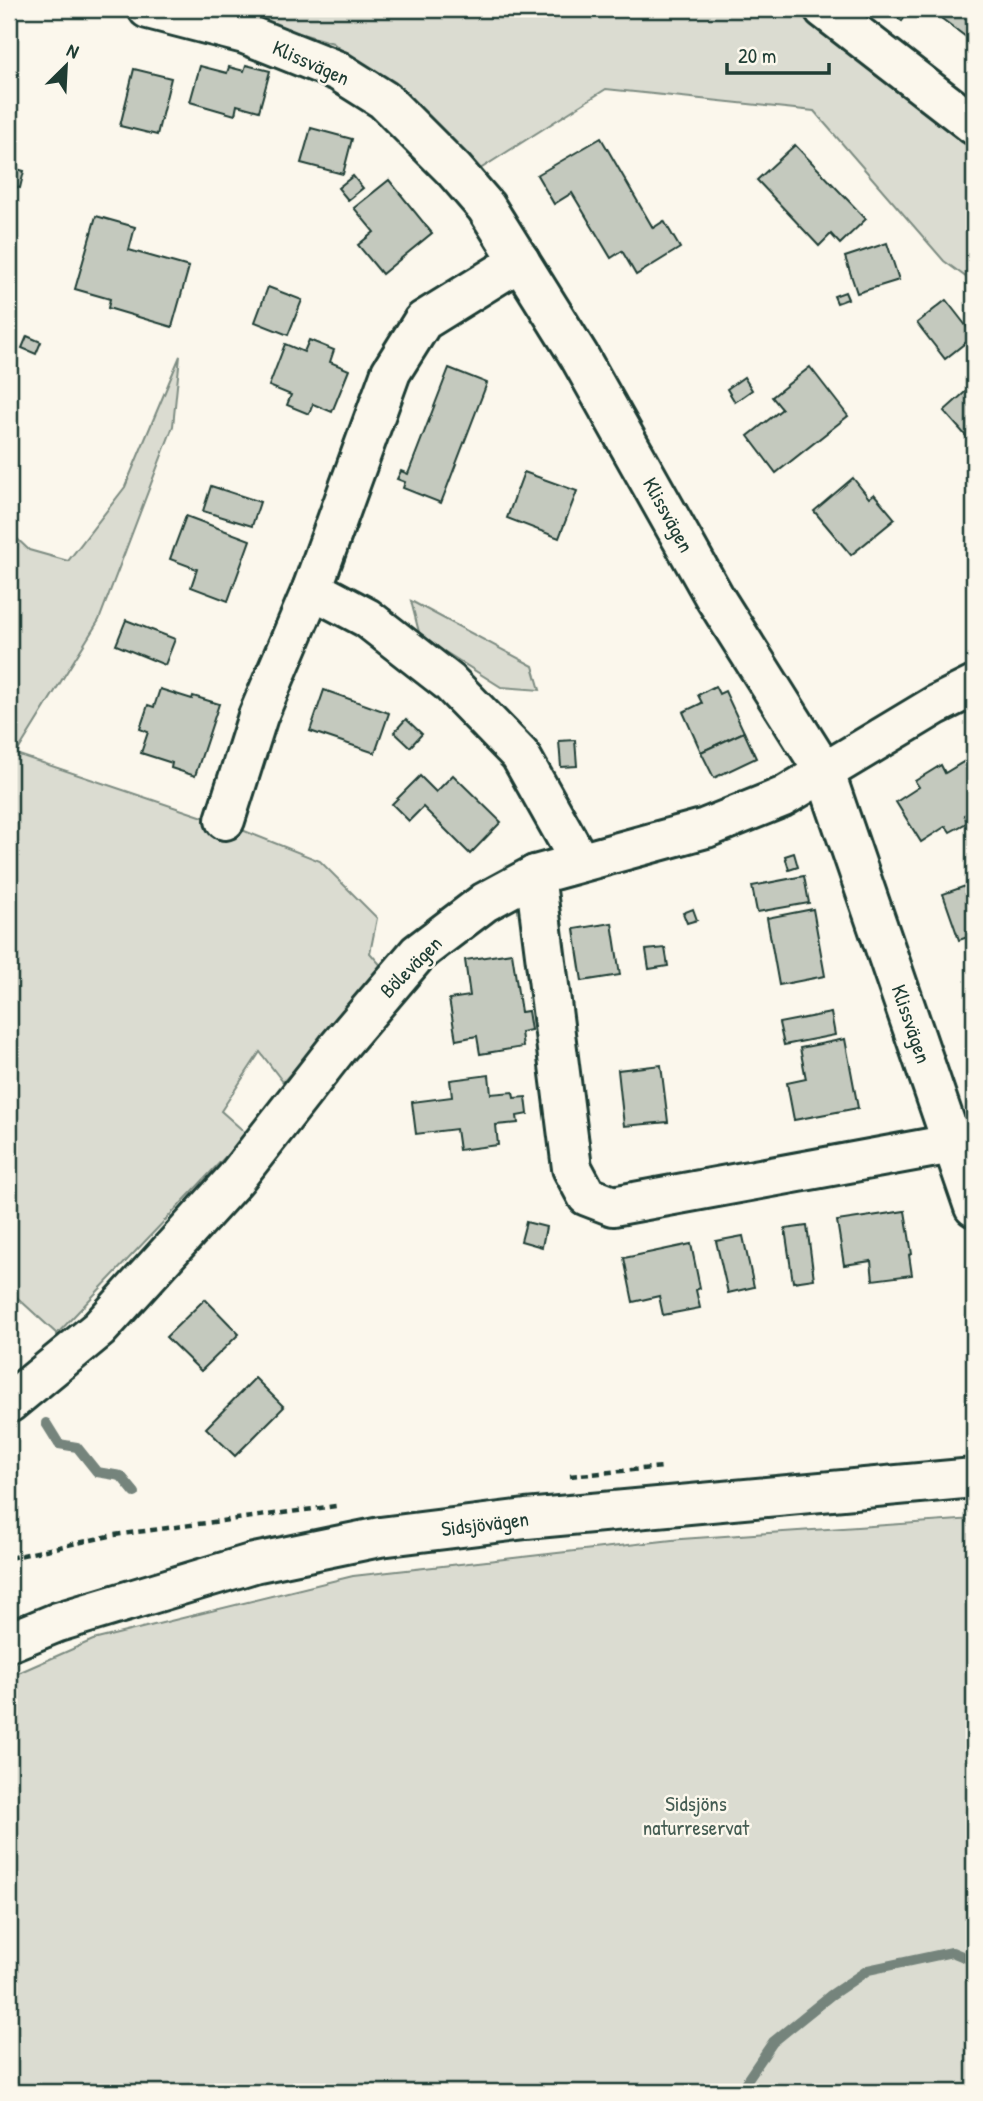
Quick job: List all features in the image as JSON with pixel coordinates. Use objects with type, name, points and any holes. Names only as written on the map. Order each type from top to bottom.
[{"type":"street","name":"Klissvägen","points":[[148,9],[245,34],[338,71],[384,100],[454,170],[486,207],[579,356],[715,598],[825,774],[974,1207]]},
{"type":"street","points":[[824,9],[974,125]]},
{"type":"street","points":[[225,820],[258,716],[312,589],[391,372],[423,321],[520,261]]},
{"type":"street","points":[[312,589],[368,618],[458,691],[520,755],[580,862]]},
{"type":"street","name":"Bölevägen","points":[[9,1403],[99,1329],[235,1179],[339,1046],[418,953],[485,902],[535,876],[706,828],[783,797],[936,705],[974,686]]},
{"type":"street","points":[[535,876],[572,1168],[587,1196],[613,1206],[952,1144]]},
{"type":"street","name":"Sidsjövägen","points":[[9,1642],[58,1622],[254,1563],[380,1537],[526,1519],[974,1478]]},
{"type":"green space","points":[[217,9],[801,9],[974,140],[974,283],[944,261],[814,111],[606,89],[477,171],[333,43]]},
{"type":"green space","points":[[180,356],[173,426],[99,620],[16,754],[242,830],[320,861],[377,918],[370,953],[384,969],[283,1082],[260,1052],[221,1111],[247,1134],[57,1334],[9,1290],[9,531],[29,550],[68,561],[125,487]]},
{"type":"green space","points":[[411,601],[533,666],[540,690],[501,687],[420,636]]},
{"type":"green space","name":"Sidsjöns naturreservat","points":[[974,1519],[974,2092],[9,2092],[9,1677],[93,1640],[353,1576],[681,1539]]},
{"type":"building","points":[[885,9],[910,9],[902,21]]},
{"type":"building","points":[[929,9],[974,9],[974,43]]},
{"type":"building","points":[[246,65],[270,71],[259,111],[237,105],[235,115],[190,102],[200,66],[227,73],[229,67],[244,71]]},
{"type":"building","points":[[134,69],[171,78],[157,135],[120,126]]},
{"type":"building","points":[[311,128],[352,139],[343,174],[301,163]]},
{"type":"building","points":[[601,138],[653,228],[664,221],[680,248],[636,275],[622,251],[611,258],[572,193],[554,204],[537,175]]},
{"type":"building","points":[[795,145],[866,219],[840,244],[831,234],[819,246],[757,180]]},
{"type":"building","points":[[9,167],[24,171],[20,188],[9,185]]},
{"type":"building","points":[[353,176],[363,188],[348,200],[338,188]]},
{"type":"building","points":[[389,180],[432,233],[382,274],[358,245],[374,232],[354,208]]},
{"type":"building","points":[[96,216],[135,227],[129,250],[189,267],[172,327],[108,308],[110,299],[75,289]]},
{"type":"building","points":[[887,243],[899,280],[857,293],[845,257]]},
{"type":"building","points":[[268,287],[302,300],[288,335],[255,322]]},
{"type":"building","points":[[845,292],[848,299],[837,303],[834,296]]},
{"type":"building","points":[[946,300],[974,336],[945,359],[917,323]]},
{"type":"building","points":[[27,336],[41,342],[36,354],[22,348]]},
{"type":"building","points":[[309,340],[334,350],[330,362],[349,370],[332,412],[313,404],[309,414],[287,405],[291,395],[269,386],[285,344],[304,352]]},
{"type":"building","points":[[810,367],[848,416],[776,473],[748,436],[782,409],[772,397]]},
{"type":"building","points":[[449,368],[487,383],[441,503],[403,488],[405,482],[397,479],[401,471],[408,474]]},
{"type":"building","points":[[744,377],[752,390],[735,402],[727,389]]},
{"type":"building","points":[[974,384],[974,442],[973,444],[944,411]]},
{"type":"building","points":[[524,472],[577,491],[559,538],[507,518]]},
{"type":"building","points":[[853,478],[869,498],[874,494],[895,519],[851,555],[814,511]]},
{"type":"building","points":[[211,486],[260,502],[252,526],[203,511]]},
{"type":"building","points":[[186,516],[250,540],[228,601],[191,587],[197,569],[170,559]]},
{"type":"building","points":[[126,620],[175,639],[165,665],[116,645]]},
{"type":"building","points":[[715,686],[719,694],[725,691],[744,732],[701,752],[683,712],[702,703],[698,695]]},
{"type":"building","points":[[160,689],[219,704],[195,776],[171,768],[172,763],[141,753],[148,732],[140,729],[148,705],[154,707]]},
{"type":"building","points":[[324,690],[389,713],[375,753],[310,731]]},
{"type":"building","points":[[406,719],[422,734],[410,747],[394,732]]},
{"type":"building","points":[[744,732],[756,758],[714,778],[701,752]]},
{"type":"building","points":[[575,740],[577,766],[561,767],[559,741]]},
{"type":"building","points":[[970,758],[974,765],[974,809],[964,815],[968,822],[950,832],[946,826],[921,842],[896,802],[919,787],[915,781],[941,765],[945,773]]},
{"type":"building","points":[[453,775],[501,822],[470,854],[423,807],[409,821],[392,804],[420,776],[436,792]]},
{"type":"building","points":[[794,853],[798,867],[789,870],[785,856]]},
{"type":"building","points":[[804,876],[809,903],[757,912],[752,886]]},
{"type":"building","points":[[974,883],[974,935],[959,940],[943,894]]},
{"type":"building","points":[[693,909],[697,920],[687,923],[683,913]]},
{"type":"building","points":[[813,909],[825,976],[779,985],[767,918]]},
{"type":"building","points":[[612,923],[620,975],[582,981],[574,929]]},
{"type":"building","points":[[665,948],[668,966],[649,969],[646,950]]},
{"type":"building","points":[[512,953],[521,1012],[528,1011],[531,1030],[521,1032],[523,1047],[480,1054],[477,1036],[456,1040],[449,999],[470,996],[465,960]]},
{"type":"building","points":[[831,1013],[835,1035],[784,1045],[779,1023]]},
{"type":"building","points":[[845,1039],[858,1108],[794,1120],[787,1083],[806,1079],[800,1048]]},
{"type":"building","points":[[661,1065],[668,1122],[624,1126],[618,1070]]},
{"type":"building","points":[[489,1075],[491,1094],[513,1092],[514,1098],[526,1097],[528,1114],[517,1116],[518,1123],[496,1125],[498,1145],[459,1150],[456,1129],[416,1134],[412,1102],[452,1097],[450,1080]]},
{"type":"building","points":[[905,1211],[912,1254],[909,1255],[912,1275],[873,1280],[871,1261],[844,1265],[837,1221]]},
{"type":"building","points":[[526,1222],[546,1227],[542,1247],[521,1241]]},
{"type":"building","points":[[807,1226],[814,1279],[793,1282],[785,1229]]},
{"type":"building","points":[[743,1236],[754,1287],[728,1293],[716,1241]]},
{"type":"building","points":[[691,1244],[700,1288],[696,1290],[700,1308],[663,1315],[659,1296],[633,1302],[624,1258]]},
{"type":"building","points":[[205,1299],[239,1334],[201,1371],[166,1337]]},
{"type":"building","points":[[255,1378],[284,1407],[235,1456],[206,1428]]},
{"type":"waterway","points":[[46,1423],[59,1444],[77,1447],[97,1472],[121,1476],[135,1493]]},
{"type":"waterway","points":[[739,2092],[773,2042],[831,1995],[868,1970],[952,1952],[974,1961]]}]
